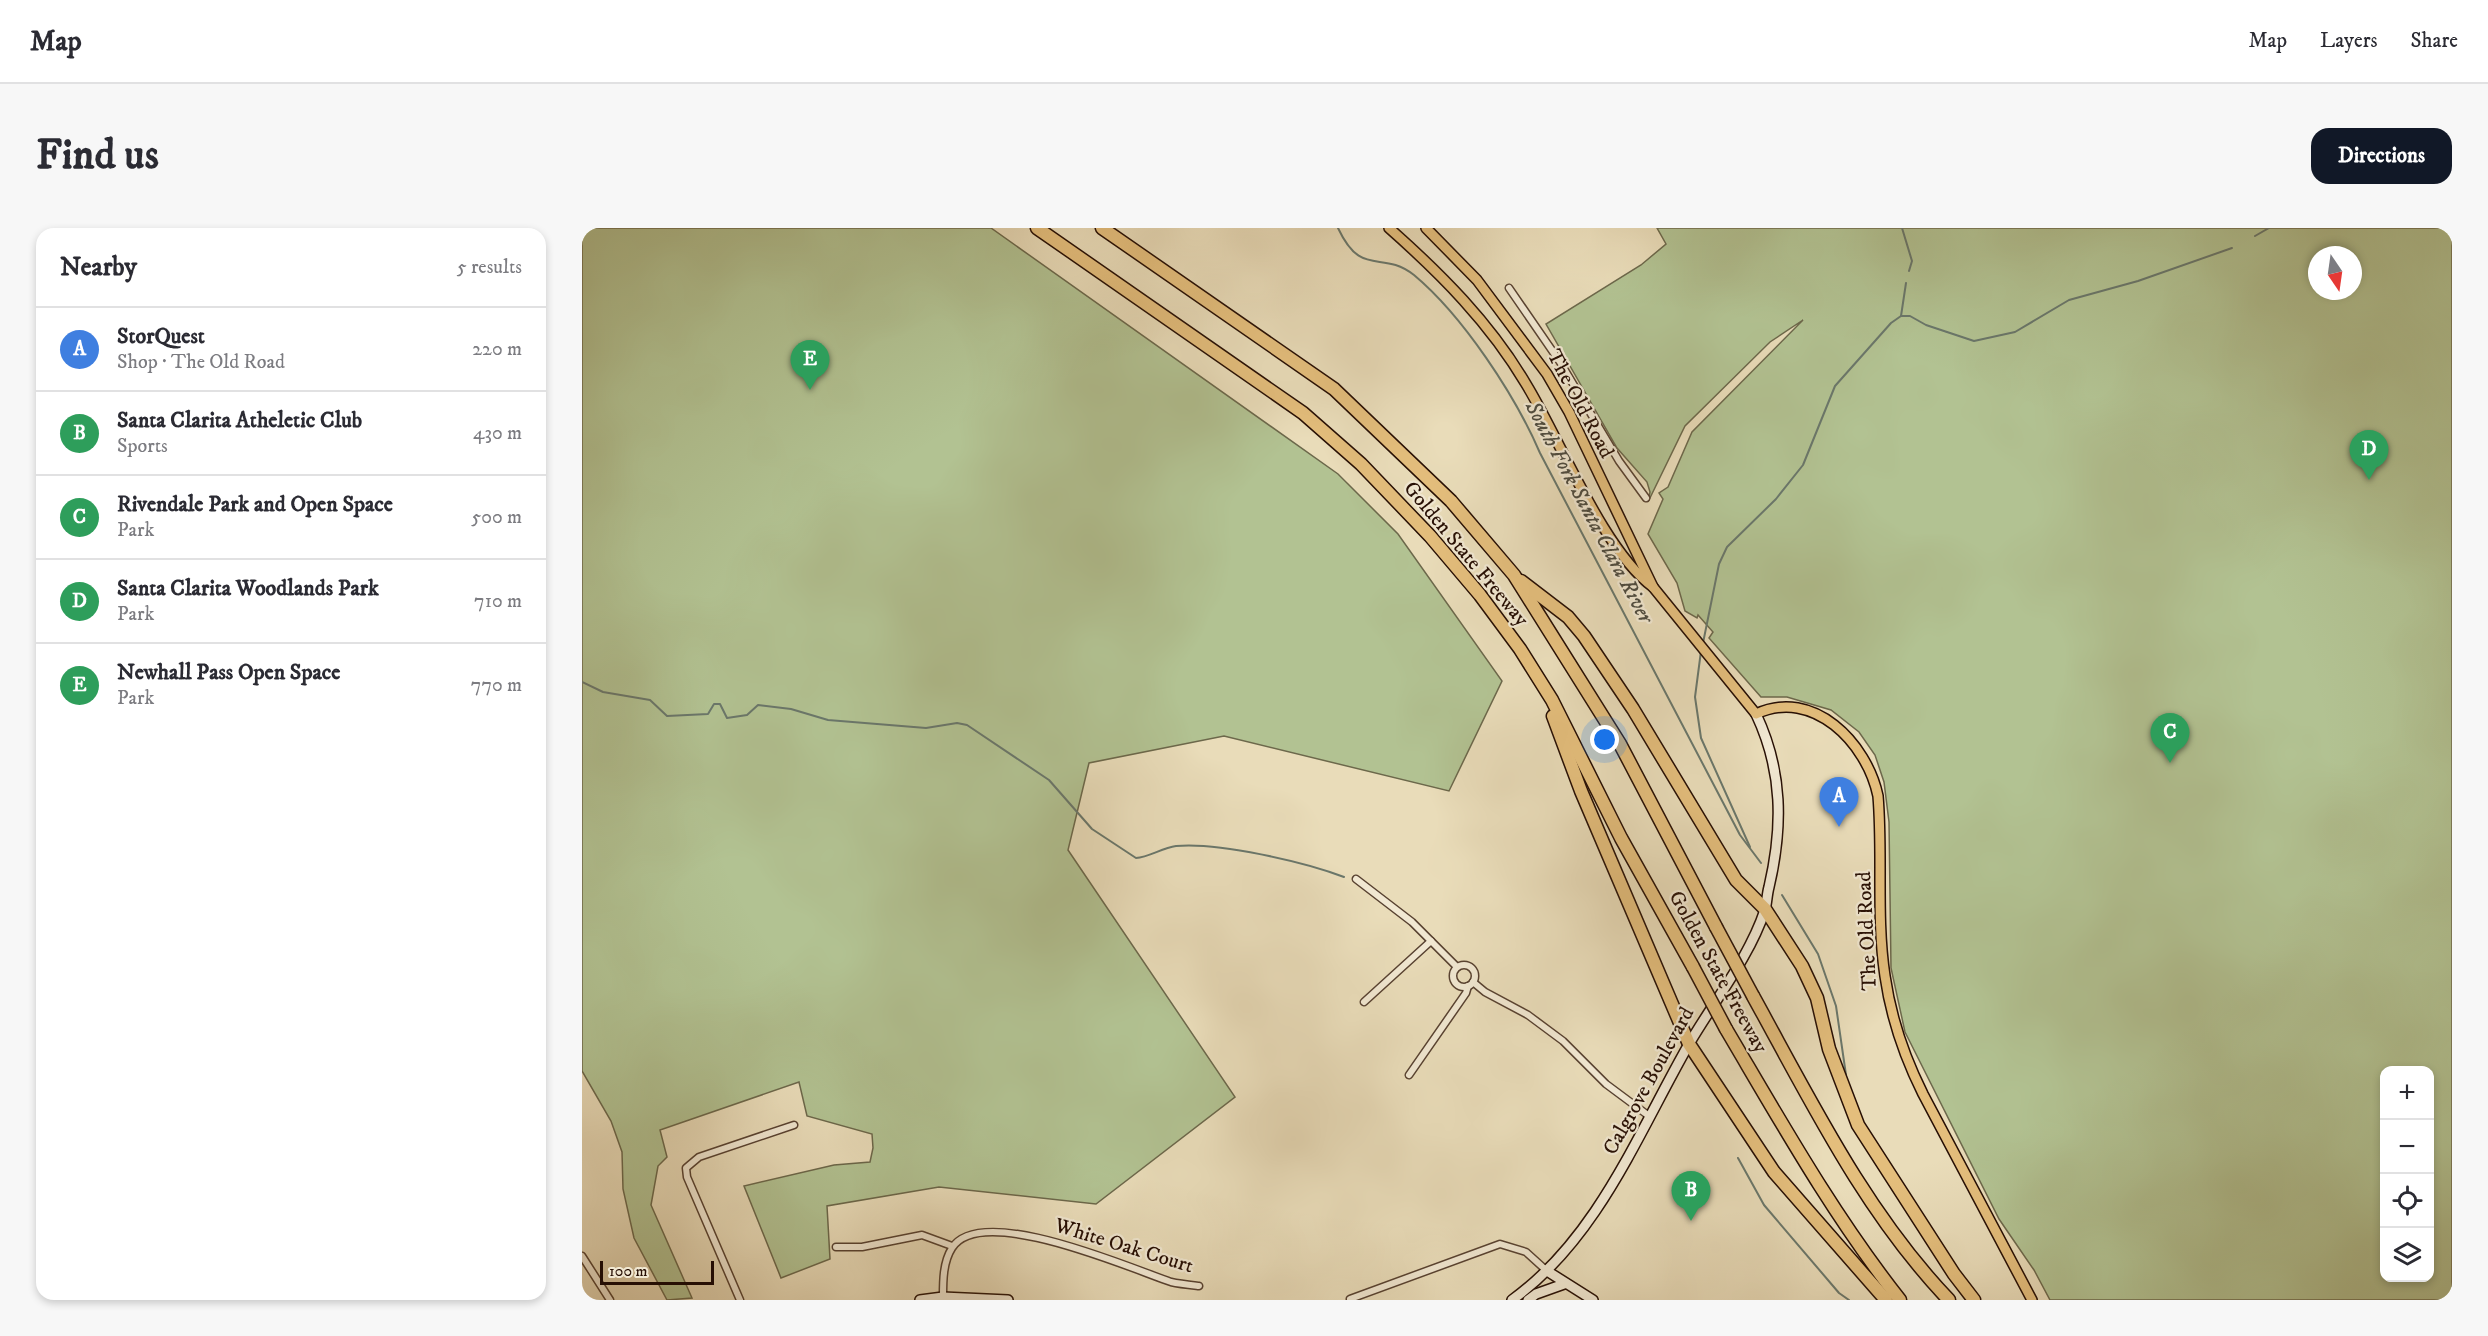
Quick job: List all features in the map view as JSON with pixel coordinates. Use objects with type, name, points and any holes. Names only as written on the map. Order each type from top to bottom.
[{"type":"highway","name":"Golden State Freeway","points":[[1037,228],[1303,413],[1361,464],[1430,536],[1480,595],[1552,700],[1621,838],[1726,1029],[1855,1241],[1900,1300]]},
{"type":"highway","name":"Golden State Freeway","points":[[1102,228],[1334,389],[1451,501],[1514,575],[1620,744],[1838,1151],[1881,1216],[1931,1281],[1949,1300]]},
{"type":"highway","points":[[1514,575],[1568,617],[1584,636],[1633,709],[1736,880],[1765,909],[1811,981],[1830,1049],[1858,1125],[1974,1300]]},
{"type":"highway","points":[[1539,678],[1581,791],[1689,1044],[1774,1172],[1886,1300]]},
{"type":"main road","name":"The Old Road","points":[[1389,228],[1435,269],[1499,343],[1526,383],[1607,531],[1639,577],[1653,587]]},
{"type":"main road","name":"The Old Road","points":[[1426,228],[1477,280],[1547,374],[1569,412],[1653,587]]},
{"type":"main road","points":[[1653,587],[1717,663],[1756,714]]},
{"type":"main road","name":"The Old Road","points":[[1756,714],[1769,708],[1785,707],[1822,717],[1850,738],[1867,763],[1878,796],[1882,952],[1896,1028],[1909,1066],[2032,1300]]},
{"type":"street","points":[[1509,288],[1560,362],[1619,461],[1646,498]]},
{"type":"street","name":"Calgrove Boulevard","points":[[1512,1300],[1547,1271],[1576,1238],[1600,1203],[1689,1044],[1744,954],[1765,909],[1777,852],[1780,807],[1774,764],[1756,714]]},
{"type":"street","points":[[1356,879],[1402,913],[1457,968]]},
{"type":"street","points":[[1364,1002],[1431,941]]},
{"type":"street","points":[[1409,1075],[1466,993],[1470,984],[1475,976],[1472,968],[1465,965],[1457,968],[1453,975],[1456,983],[1470,984],[1528,1015],[1563,1041],[1606,1084],[1649,1116]]},
{"type":"street","points":[[740,1300],[687,1177],[686,1168],[699,1157],[794,1125]]},
{"type":"street","name":"White Oak Court","points":[[952,1246],[965,1238],[990,1232],[1041,1239],[1075,1246],[1174,1283],[1198,1286]]},
{"type":"street","points":[[836,1248],[880,1244],[922,1235],[952,1246],[945,1266],[943,1297]]},
{"type":"street","points":[[1350,1299],[1500,1244],[1526,1252],[1564,1284],[1593,1300]]},
{"type":"street","points":[[582,1256],[610,1300]]},
{"type":"street","points":[[1528,1300],[1536,1294],[1564,1284]]},
{"type":"street","points":[[920,1300],[943,1297],[1008,1300]]},
{"type":"green space","points":[[582,228],[991,228],[1338,474],[1398,534],[1502,681],[1449,791],[1224,736],[1089,763],[1068,850],[1235,1097],[1096,1204],[939,1187],[827,1206],[830,1259],[781,1278],[744,1186],[834,1165],[870,1162],[873,1148],[872,1134],[807,1116],[799,1082],[660,1130],[667,1157],[658,1166],[651,1205],[692,1298],[667,1300],[634,1238],[623,1189],[622,1152],[611,1121],[582,1071]]},
{"type":"green space","points":[[1657,228],[2452,228],[2452,1300],[2050,1300],[2034,1270],[1999,1219],[1905,1032],[1891,968],[1889,822],[1884,782],[1875,755],[1859,732],[1831,710],[1787,697],[1761,697],[1709,638],[1713,632],[1698,615],[1697,618],[1685,611],[1677,583],[1648,534],[1663,499],[1659,493],[1668,487],[1692,432],[1803,320],[1770,342],[1685,426],[1648,502],[1650,492],[1647,482],[1617,448],[1546,324],[1641,265],[1666,244]]},
{"type":"waterway","name":"South Fork Santa Clara River","points":[[1338,228],[1355,253],[1373,261],[1392,264],[1414,275],[1451,312],[1502,382],[1517,406],[1740,835],[1761,863]]},
{"type":"waterway","points":[[1902,228],[1912,261],[1909,271]]},
{"type":"waterway","points":[[2255,236],[2269,228]]},
{"type":"waterway","points":[[1703,643],[1719,564],[1727,547],[1776,499],[1803,465],[1835,386],[1891,323],[1901,316],[1910,316],[1926,325],[1974,341],[2015,332],[2069,300],[2138,281],[2232,248]]},
{"type":"waterway","points":[[1901,316],[1906,283]]},
{"type":"waterway","points":[[1701,651],[1695,697],[1701,738],[1750,847]]},
{"type":"waterway","points":[[582,682],[603,692],[650,700],[667,716],[708,714],[714,704],[720,704],[727,718],[747,715],[758,705],[791,709],[828,720],[926,728],[957,723],[967,725],[1049,780],[1092,829],[1136,858],[1176,846],[1214,847],[1261,854],[1344,877]]},
{"type":"waterway","name":"South Fork Santa Clara River","points":[[1782,895],[1818,954],[1836,1006],[1846,1075]]},
{"type":"waterway","points":[[1738,1158],[1764,1205],[1839,1293],[1849,1300]]},
{"type":"place","name":"Newhall Pass Open Space","points":[[810,390]]},
{"type":"place","name":"Santa Clarita Woodlands Park","points":[[2369,480]]},
{"type":"place","name":"Rivendale Park and Open Space","points":[[2170,763]]},
{"type":"place","name":"StorQuest","points":[[1839,827]]},
{"type":"place","name":"Santa Clarita Atheletic Club","points":[[1691,1221]]}]
